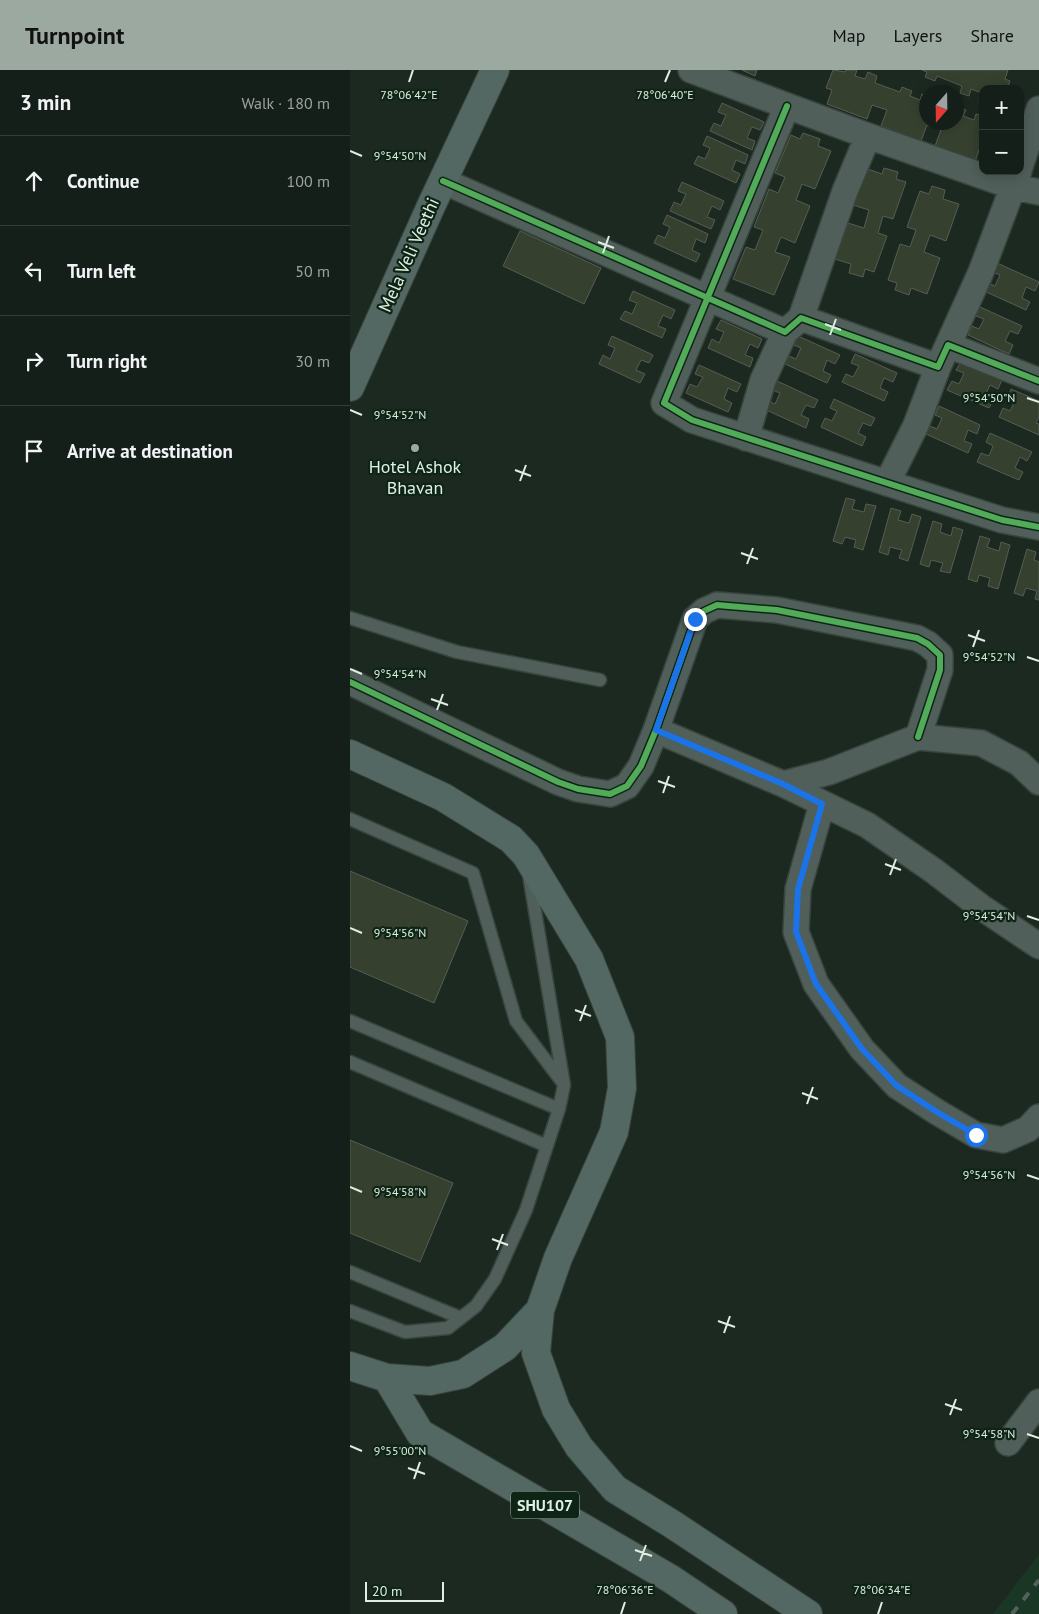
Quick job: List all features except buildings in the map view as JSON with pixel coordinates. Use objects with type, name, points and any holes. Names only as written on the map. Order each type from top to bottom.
[{"type":"main road","name":"Mela Veli Veethi","points":[[350,387],[495,70]]},
{"type":"main road","points":[[350,754],[443,797],[511,839],[526,855],[589,959],[620,1037],[622,1088],[614,1132],[558,1258],[540,1310],[536,1353],[556,1409],[579,1447],[615,1489],[680,1529],[808,1614]]},
{"type":"main road","points":[[350,1366],[387,1378],[430,1381],[463,1374],[505,1348],[540,1310]]},
{"type":"main road","name":"SHU107","points":[[387,1378],[420,1433],[671,1578],[723,1614]]},
{"type":"street","points":[[705,73],[868,136],[979,165]]},
{"type":"street","points":[[787,106],[664,403],[692,420],[746,438],[1002,520],[1039,526]]},
{"type":"street","points":[[1024,156],[1039,108]]},
{"type":"street","points":[[746,438],[764,380],[793,325],[868,136]]},
{"type":"street","points":[[887,483],[916,424],[943,356],[981,272],[1018,175],[1039,192]]},
{"type":"street","points":[[443,181],[708,298],[793,325],[943,356],[1039,381]]},
{"type":"street","points":[[350,682],[558,782],[578,789],[610,794],[627,786],[641,766],[656,730],[695,619],[704,611],[717,605],[777,610],[917,638],[928,644],[940,655],[940,670],[918,737]]},
{"type":"street","points":[[656,730],[783,784],[867,825],[1039,946]]},
{"type":"street","points":[[783,784],[829,772],[918,737],[981,743],[1019,763],[1039,782]]},
{"type":"street","points":[[822,804],[798,889],[796,932],[816,984],[862,1049],[897,1086],[937,1112],[976,1135],[1004,1140],[1028,1129],[1039,1117]]},
{"type":"street","points":[[1008,1443],[1039,1402]]},
{"type":"lane","points":[[350,618],[456,652],[600,680]]},
{"type":"lane","points":[[350,819],[473,872],[516,1021],[564,1085]]},
{"type":"lane","points":[[350,1310],[405,1332],[448,1328],[476,1306],[495,1279],[526,1210],[560,1109],[564,1085],[526,855]]},
{"type":"lane","points":[[350,1021],[560,1109]]},
{"type":"lane","points":[[350,1062],[547,1146]]},
{"type":"lane","points":[[350,1272],[461,1318]]},
{"type":"shaded area","points":[[1039,1554],[1039,1614],[993,1614]]},
{"type":"railway","points":[[1012,1614],[1039,1580]]},
{"type":"cycle path","points":[[787,106],[664,403],[692,420],[1002,520],[1039,527]]},
{"type":"cycle path","points":[[443,181],[785,332],[801,318],[938,367],[948,345],[1039,381]]},
{"type":"cycle path","points":[[350,682],[558,782],[578,789],[610,794],[627,786],[641,766],[656,730],[695,619],[704,611],[717,605],[777,610],[917,638],[928,644],[940,655],[940,670],[918,737]]},
{"type":"place","name":"Hotel Ashok Bhavan","points":[[415,448]]},
{"type":"route","points":[[695,619],[656,730],[783,784],[822,804],[798,889],[796,932],[816,984],[862,1049],[897,1086],[976,1135]]}]
